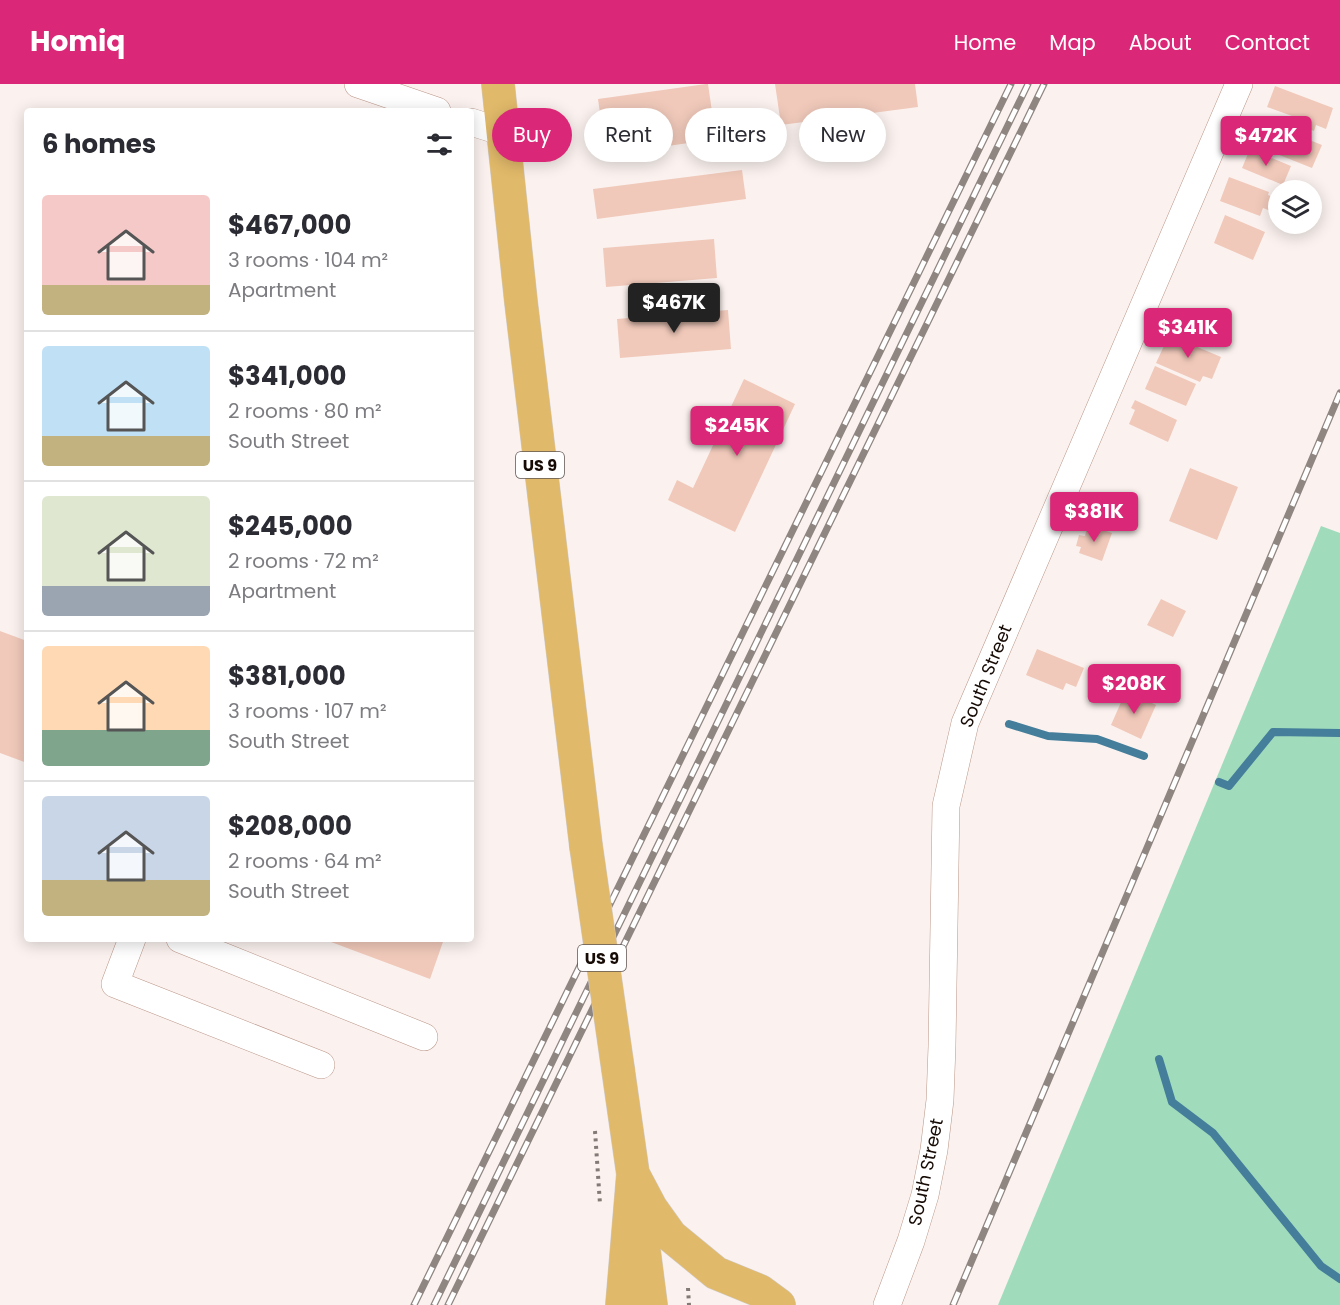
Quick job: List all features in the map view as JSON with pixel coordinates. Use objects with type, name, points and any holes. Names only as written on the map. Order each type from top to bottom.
[{"type":"main road","name":"US 9","points":[[498,84],[500,108]]},
{"type":"main road","name":"US 9","points":[[506,162],[586,846],[651,1305]]},
{"type":"main road","points":[[622,1305],[633,1174]]},
{"type":"main road","points":[[633,1174],[651,1208],[671,1236],[716,1273],[760,1291],[779,1305]]},
{"type":"street","name":"South Street","points":[[887,1305],[925,1195],[934,1150],[940,1100],[942,1046],[946,806],[964,723],[1239,84]]},
{"type":"street","points":[[366,92],[426,108]]},
{"type":"street","points":[[474,123],[492,129]]},
{"type":"street","points":[[131,942],[115,984],[321,1065]]},
{"type":"street","points":[[187,942],[424,1037]]},
{"type":"path","points":[[595,1128],[600,1213]]},
{"type":"green space","points":[[1321,526],[1340,533],[1340,1305],[998,1305]]},
{"type":"building","points":[[708,84],[711,108],[685,108],[685,144],[673,145],[673,108],[599,108],[598,99]]},
{"type":"building","points":[[775,84],[915,84],[918,107],[886,111],[886,108],[799,108],[799,123],[787,124],[787,108],[779,108]]},
{"type":"building","points":[[1275,86],[1333,108],[1326,129],[1316,125],[1314,131],[1301,126],[1303,120],[1267,107]]},
{"type":"building","points":[[1287,131],[1322,145],[1312,168],[1277,154]]},
{"type":"building","points":[[1250,149],[1291,166],[1285,180],[1271,180],[1242,168]]},
{"type":"building","points":[[742,170],[746,199],[597,219],[593,189]]},
{"type":"building","points":[[1229,177],[1268,192],[1268,210],[1263,208],[1260,216],[1220,201]]},
{"type":"building","points":[[1225,215],[1265,232],[1253,260],[1214,243]]},
{"type":"building","points":[[714,239],[717,278],[606,287],[603,248]]},
{"type":"building","points":[[728,310],[731,349],[620,358],[617,319]]},
{"type":"building","points":[[1169,335],[1221,357],[1212,379],[1203,376],[1200,382],[1156,363]]},
{"type":"building","points":[[1155,366],[1196,384],[1186,406],[1145,389]]},
{"type":"building","points":[[744,379],[795,404],[735,532],[668,500],[677,480],[693,488]]},
{"type":"building","points":[[1135,400],[1177,420],[1168,442],[1129,424],[1135,410],[1131,408]]},
{"type":"building","points":[[1190,468],[1238,487],[1217,540],[1169,521]]},
{"type":"building","points":[[1088,525],[1112,533],[1102,561],[1079,553],[1081,547],[1076,546],[1079,535],[1085,536]]},
{"type":"building","points":[[1161,599],[1186,611],[1173,637],[1147,625]]},
{"type":"building","points":[[0,631],[24,640],[24,762],[0,753]]},
{"type":"building","points":[[1037,649],[1084,668],[1076,687],[1066,683],[1063,690],[1026,675]]},
{"type":"building","points":[[1126,691],[1156,705],[1141,739],[1111,725]]},
{"type":"building","points":[[331,942],[443,942],[430,979]]},
{"type":"waterway","points":[[1009,724],[1048,736],[1097,739],[1144,756]]},
{"type":"waterway","points":[[1219,782],[1229,786],[1273,732],[1340,733]]},
{"type":"waterway","points":[[1159,1059],[1172,1102],[1213,1133],[1321,1266],[1340,1279]]},
{"type":"railway","points":[[414,1305],[1011,84]]},
{"type":"railway","points":[[434,1305],[1028,84]]},
{"type":"railway","points":[[448,1305],[1044,84]]},
{"type":"railway","points":[[953,1305],[1340,393]]}]
